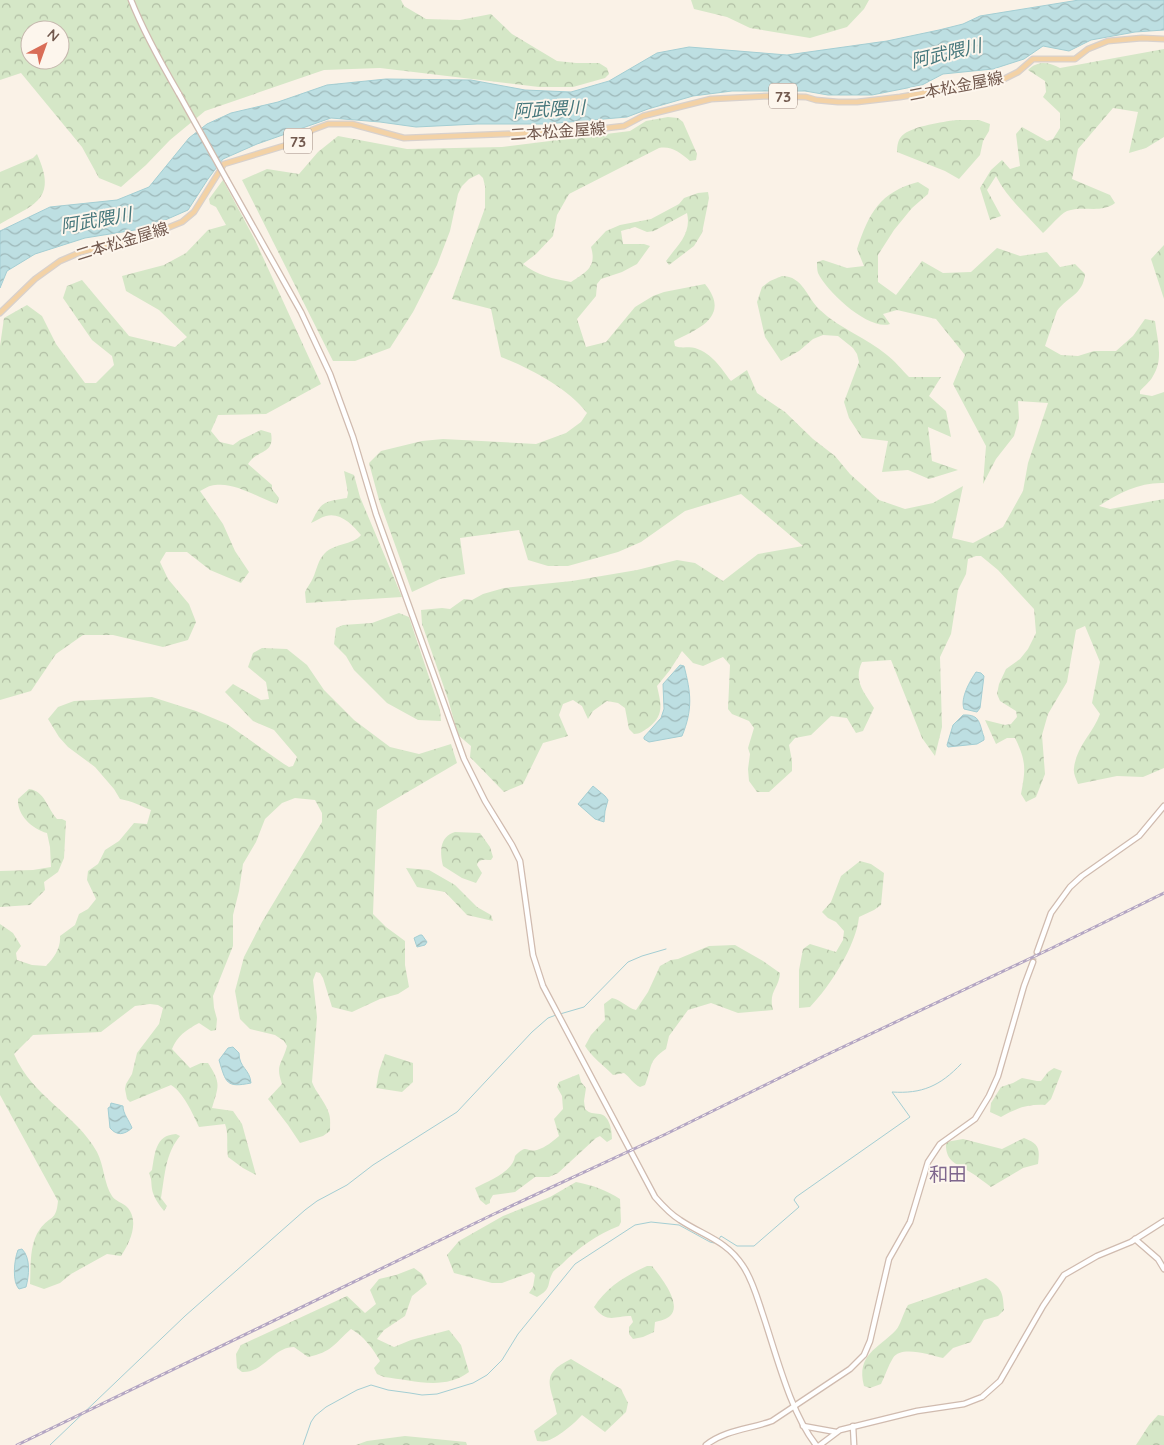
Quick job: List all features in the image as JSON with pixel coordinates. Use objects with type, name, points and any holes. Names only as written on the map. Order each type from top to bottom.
[{"type":"main road","name":"二本松金屋線","points":[[0,313],[35,279],[60,261],[81,252],[144,237],[188,219],[218,172],[227,163],[301,140],[312,130],[328,124],[352,124],[404,138],[582,131],[624,126],[643,116],[711,99],[768,96],[806,97],[838,102],[874,100],[1002,80],[1018,72],[1033,59],[1075,59],[1088,48],[1108,41],[1142,38],[1164,39]]},
{"type":"street","points":[[131,0],[136,16],[150,44],[301,312],[321,353],[342,407],[376,514],[464,759],[485,802],[520,861],[533,955],[544,986],[655,1197],[679,1220],[727,1247],[743,1266],[758,1300],[794,1406],[803,1426],[816,1445]]},
{"type":"street","points":[[1037,952],[1051,913],[1070,887],[1082,876],[1139,836],[1164,806]]},
{"type":"street","points":[[706,1445],[726,1433],[772,1421],[850,1369],[864,1355],[870,1341],[889,1259],[910,1222],[928,1162],[940,1144],[975,1119],[989,1096],[998,1076],[1024,986],[1034,962]]},
{"type":"street","points":[[820,1445],[836,1432],[853,1426],[917,1411],[964,1404],[982,1397],[1000,1381],[1043,1306],[1064,1275],[1097,1256],[1135,1239],[1164,1221]]},
{"type":"street","points":[[1135,1239],[1158,1259],[1164,1269]]},
{"type":"street","points":[[803,1426],[836,1432]]},
{"type":"street","points":[[853,1426],[854,1445]]},
{"type":"green space","points":[[0,0],[401,0],[404,6],[426,19],[460,20],[491,14],[512,34],[557,61],[599,63],[607,68],[609,74],[605,78],[573,87],[539,87],[380,68],[324,70],[205,111],[170,140],[121,187],[99,178],[82,147],[21,73],[0,80]]},
{"type":"green space","points":[[691,0],[869,0],[864,9],[847,27],[810,38],[750,28],[727,17],[694,9]]},
{"type":"green space","points":[[1164,49],[1164,137],[1146,148],[1129,153],[1138,112],[1113,108],[1078,149],[1072,179],[1110,195],[1115,203],[1098,209],[1073,209],[1067,211],[1043,233],[1011,199],[996,176],[987,190],[1001,216],[990,220],[980,188],[991,170],[1002,160],[1010,169],[1020,166],[1016,134],[1022,127],[1047,141],[1053,139],[1060,128],[1060,113],[1043,97],[1046,92],[1045,81],[1028,70],[1040,63],[1052,64],[1060,68]]},
{"type":"green space","points":[[668,117],[678,118],[683,122],[697,154],[696,160],[690,161],[672,149],[659,148],[569,194],[557,215],[553,236],[536,254],[523,264],[539,274],[571,282],[589,268],[593,260],[591,247],[606,231],[620,225],[651,219],[679,204],[684,198],[708,192],[709,198],[702,233],[694,246],[669,265],[666,261],[683,239],[687,227],[687,213],[654,231],[647,232],[635,227],[621,231],[623,244],[644,244],[650,246],[637,264],[622,272],[601,279],[597,284],[596,296],[577,319],[586,347],[606,342],[635,307],[653,296],[705,284],[712,295],[715,305],[713,313],[702,326],[674,341],[675,346],[695,348],[707,354],[731,381],[747,370],[757,393],[785,412],[813,439],[835,456],[850,474],[879,500],[905,509],[933,503],[963,486],[952,538],[973,543],[1003,527],[1023,491],[1028,463],[1048,403],[1018,401],[1019,418],[1014,436],[996,459],[983,484],[986,446],[953,384],[965,355],[936,319],[897,310],[883,314],[890,324],[881,325],[860,316],[830,290],[818,273],[817,262],[823,260],[847,268],[864,266],[857,249],[872,215],[885,198],[905,186],[918,182],[929,189],[928,194],[912,208],[894,230],[878,255],[878,282],[896,295],[922,261],[943,273],[971,272],[997,248],[1020,256],[1047,252],[1060,267],[1075,264],[1085,274],[1084,281],[1078,291],[1057,311],[1045,346],[1061,355],[1078,356],[1094,351],[1116,351],[1133,336],[1145,319],[1155,321],[1159,349],[1158,363],[1152,378],[1140,391],[1140,394],[1152,396],[1164,392],[1164,483],[1138,486],[1099,506],[1110,509],[1164,499],[1164,768],[1143,777],[1117,776],[1078,784],[1074,772],[1075,760],[1100,714],[1092,703],[1100,662],[1085,626],[1076,630],[1067,682],[1048,714],[1042,735],[1045,774],[1036,797],[1026,802],[1021,794],[1024,778],[1023,759],[1015,738],[1007,738],[996,744],[985,720],[1005,725],[1011,724],[1017,717],[1016,711],[1000,701],[997,694],[999,684],[1006,669],[1020,659],[1028,649],[1036,633],[1034,609],[998,570],[981,556],[968,559],[966,574],[958,590],[951,634],[940,657],[942,727],[935,756],[922,738],[891,660],[862,662],[859,681],[874,708],[863,731],[856,733],[847,718],[831,716],[811,735],[795,738],[789,745],[792,771],[769,792],[757,792],[749,781],[748,769],[750,754],[748,748],[754,728],[749,721],[732,714],[728,709],[730,665],[723,657],[703,666],[693,663],[682,651],[657,686],[660,709],[657,718],[648,728],[641,732],[634,734],[629,729],[625,708],[618,703],[607,701],[593,711],[588,719],[582,706],[573,700],[563,704],[559,715],[568,736],[543,743],[523,784],[504,792],[470,757],[471,746],[458,735],[448,699],[422,624],[421,610],[450,609],[464,599],[472,600],[483,594],[504,588],[572,581],[637,570],[677,560],[695,563],[723,581],[758,554],[803,546],[741,494],[685,511],[641,542],[618,552],[568,566],[548,566],[528,560],[519,530],[460,538],[465,574],[440,579],[412,592],[379,500],[369,463],[381,451],[422,441],[443,439],[536,444],[566,433],[581,422],[587,413],[559,387],[536,373],[501,357],[491,309],[452,299],[485,208],[485,186],[483,178],[479,174],[469,179],[462,186],[458,194],[450,231],[437,265],[413,312],[390,348],[355,361],[333,361],[242,180],[267,169],[299,174],[318,152],[338,136],[407,149],[502,147],[630,131],[646,121]]},
{"type":"green space","points":[[956,120],[979,120],[990,124],[980,155],[959,179],[945,171],[897,152],[900,138],[909,131]]},
{"type":"green space","points":[[37,154],[43,169],[45,182],[39,199],[0,224],[0,172],[33,158]]},
{"type":"green space","points":[[223,180],[255,240],[321,384],[266,414],[218,415],[211,431],[220,442],[233,445],[261,430],[271,433],[272,440],[268,449],[252,459],[248,464],[272,485],[272,489],[279,498],[277,504],[231,486],[213,485],[200,491],[223,524],[235,551],[249,572],[241,583],[210,570],[187,552],[166,552],[160,562],[168,579],[189,604],[196,622],[188,640],[163,647],[113,635],[83,635],[56,654],[31,691],[0,700],[0,346],[4,318],[27,305],[42,316],[56,344],[85,383],[96,383],[114,365],[112,356],[92,340],[63,298],[67,286],[82,280],[129,336],[175,347],[187,337],[159,310],[126,291],[122,276],[164,265],[186,253],[208,230],[226,225],[216,207],[210,204],[209,199]]},
{"type":"green space","points":[[1164,245],[1164,299],[1151,259]]},
{"type":"green space","points":[[782,276],[795,280],[804,288],[815,305],[828,317],[871,343],[893,360],[909,377],[941,377],[929,396],[946,411],[951,437],[928,427],[932,461],[958,470],[929,479],[908,470],[882,472],[888,441],[862,438],[849,418],[844,402],[859,362],[853,348],[838,336],[823,335],[813,339],[799,351],[781,361],[765,337],[757,302],[762,287]]},
{"type":"green space","points":[[344,471],[354,475],[360,497],[402,597],[306,603],[305,592],[325,553],[334,547],[353,541],[361,535],[350,524],[336,516],[331,515],[311,523],[321,506],[333,500],[347,498],[348,493]]},
{"type":"green space","points":[[399,613],[409,617],[440,710],[441,721],[418,720],[387,703],[354,670],[346,656],[334,644],[336,628],[343,625],[372,623]]},
{"type":"green space","points":[[262,648],[287,649],[307,665],[324,690],[354,720],[390,747],[419,754],[451,744],[457,763],[377,810],[373,914],[386,927],[405,941],[405,965],[409,987],[398,994],[380,999],[352,1012],[332,1007],[323,978],[320,973],[316,972],[313,980],[317,1017],[312,1082],[329,1113],[330,1131],[323,1136],[300,1143],[268,1099],[282,1084],[279,1068],[287,1046],[284,1041],[275,1035],[250,1029],[240,1019],[235,991],[244,957],[262,922],[322,822],[322,813],[315,800],[295,798],[282,803],[265,819],[256,842],[243,864],[233,915],[233,946],[213,996],[217,1019],[216,1030],[211,1031],[199,1023],[182,1034],[176,1040],[172,1049],[190,1068],[201,1063],[208,1063],[218,1084],[212,1108],[233,1111],[242,1124],[256,1175],[228,1157],[225,1124],[199,1127],[184,1098],[171,1085],[130,1102],[127,1099],[126,1084],[132,1074],[137,1053],[159,1024],[163,1008],[150,1004],[135,1006],[101,1032],[33,1035],[14,1054],[22,1069],[32,1083],[88,1139],[97,1152],[109,1191],[113,1198],[127,1207],[133,1219],[128,1245],[121,1256],[107,1254],[71,1274],[60,1283],[44,1289],[30,1284],[32,1248],[40,1229],[56,1212],[58,1201],[0,1095],[0,924],[13,933],[21,946],[16,953],[17,960],[32,965],[46,966],[56,952],[60,936],[75,925],[79,914],[88,909],[96,899],[87,880],[88,871],[98,864],[105,850],[119,841],[134,823],[147,824],[151,810],[120,799],[95,767],[68,747],[59,737],[48,719],[58,707],[74,701],[152,697],[196,711],[227,724],[284,764],[289,767],[293,766],[297,757],[274,730],[253,721],[225,692],[233,684],[261,700],[269,699],[266,682],[248,667],[253,653]]},
{"type":"green space","points":[[29,789],[42,796],[57,819],[66,821],[64,858],[58,872],[44,882],[45,890],[30,905],[0,907],[0,871],[33,870],[51,867],[47,833],[31,825],[23,816],[18,805],[18,799]]},
{"type":"green space","points":[[455,832],[480,833],[490,847],[493,857],[491,860],[479,861],[477,865],[482,873],[476,883],[462,878],[443,866],[441,850],[443,841]]},
{"type":"green space","points":[[860,861],[871,864],[884,873],[881,905],[859,917],[853,940],[834,977],[810,1007],[799,1008],[799,970],[803,949],[810,944],[836,952],[843,940],[844,931],[836,922],[822,912],[831,902],[841,876]]},
{"type":"green space","points":[[406,868],[429,870],[455,885],[477,907],[491,915],[493,921],[467,915],[445,892],[417,887]]},
{"type":"green space","points":[[735,945],[780,973],[772,998],[773,1010],[738,1013],[711,1003],[688,1010],[669,1036],[666,1049],[653,1061],[645,1085],[640,1087],[624,1073],[613,1075],[585,1046],[591,1035],[605,1020],[604,1004],[612,998],[636,1010],[648,992],[660,966],[709,946]]},
{"type":"green space","points":[[385,1054],[413,1063],[413,1082],[402,1092],[376,1088]]},
{"type":"green space","points":[[1054,1068],[1062,1071],[1051,1099],[1045,1105],[1022,1107],[1001,1117],[990,1112],[991,1103],[1001,1087],[1022,1078],[1041,1081]]},
{"type":"green space","points":[[579,1074],[581,1082],[586,1088],[585,1109],[590,1113],[600,1114],[606,1118],[611,1128],[612,1139],[607,1142],[600,1136],[596,1138],[558,1173],[549,1177],[535,1177],[515,1192],[493,1195],[490,1203],[486,1205],[480,1200],[475,1188],[493,1179],[510,1167],[515,1156],[522,1150],[533,1151],[540,1149],[559,1136],[554,1119],[563,1109],[562,1096],[557,1087],[559,1082]]},
{"type":"green space","points":[[176,1134],[180,1136],[168,1158],[161,1198],[167,1206],[164,1211],[154,1195],[149,1173],[152,1170],[157,1146],[164,1138]]},
{"type":"green space","points":[[1024,1138],[1036,1145],[1039,1154],[1038,1164],[1023,1168],[991,1187],[952,1161],[946,1149],[946,1142],[963,1139],[1002,1149]]},
{"type":"green space","points":[[576,1182],[599,1188],[620,1199],[621,1222],[619,1226],[603,1233],[582,1247],[555,1270],[547,1288],[542,1294],[537,1297],[529,1293],[533,1287],[535,1275],[532,1272],[502,1283],[492,1283],[454,1273],[447,1255],[459,1241],[503,1216],[550,1197]]},
{"type":"green space","points":[[647,1266],[652,1266],[669,1290],[674,1305],[673,1311],[667,1318],[655,1322],[654,1332],[633,1339],[629,1334],[629,1327],[633,1322],[631,1316],[611,1318],[603,1316],[594,1307],[617,1283]]},
{"type":"green space","points":[[414,1268],[422,1274],[427,1284],[412,1296],[405,1316],[384,1330],[377,1339],[394,1347],[411,1340],[449,1330],[461,1345],[469,1372],[459,1378],[439,1383],[428,1383],[384,1377],[377,1374],[374,1368],[380,1361],[378,1357],[364,1339],[351,1329],[332,1347],[322,1353],[308,1357],[294,1347],[287,1348],[256,1369],[242,1372],[237,1368],[236,1354],[241,1345],[347,1296],[365,1313],[376,1304],[370,1290],[379,1279]]},
{"type":"green space","points":[[986,1278],[1001,1291],[1004,1310],[998,1316],[984,1320],[971,1342],[953,1348],[943,1358],[909,1351],[897,1354],[891,1361],[881,1384],[870,1388],[864,1386],[862,1375],[866,1359],[870,1353],[896,1330],[908,1305]]},
{"type":"green space","points":[[571,1359],[621,1389],[628,1403],[626,1412],[605,1432],[582,1415],[550,1440],[537,1441],[534,1431],[557,1414],[551,1389],[551,1376],[554,1370]]},
{"type":"green space","points":[[1158,1415],[1164,1416],[1164,1445],[1136,1445],[1149,1425]]},
{"type":"green space","points":[[405,1436],[466,1442],[467,1445],[356,1445],[367,1441]]},
{"type":"water","name":"阿武隈川","points":[[1079,0],[1164,0],[1164,30],[1135,32],[1091,40],[1069,51],[1043,46],[1024,59],[993,69],[943,74],[922,85],[872,95],[828,95],[805,91],[732,91],[693,96],[627,117],[546,124],[477,124],[416,127],[331,118],[257,144],[223,159],[188,210],[147,228],[85,238],[35,254],[7,271],[0,288],[0,231],[50,207],[117,200],[149,187],[189,138],[207,124],[231,113],[278,102],[327,85],[386,79],[471,80],[525,90],[571,92],[609,81],[657,53],[689,47],[787,55],[887,41],[963,24],[980,16]]},
{"type":"water","points":[[680,665],[684,666],[690,701],[686,726],[682,736],[649,742],[644,737],[661,718],[664,709],[663,684]]},
{"type":"water","points":[[976,672],[984,676],[980,708],[977,712],[964,709],[963,705],[966,690]]},
{"type":"water","points":[[963,715],[976,718],[980,724],[984,740],[977,744],[948,747],[953,725]]},
{"type":"water","points":[[593,786],[608,800],[604,822],[595,819],[578,804]]},
{"type":"water","points":[[420,935],[427,942],[425,945],[417,947],[414,938]]},
{"type":"water","points":[[233,1047],[239,1053],[239,1058],[249,1075],[251,1083],[232,1084],[228,1082],[223,1074],[219,1060],[228,1048]]},
{"type":"water","points":[[111,1103],[123,1106],[132,1128],[126,1132],[121,1134],[110,1128],[108,1108]]},
{"type":"water","points":[[22,1249],[27,1257],[28,1273],[26,1287],[19,1289],[15,1281],[15,1259],[18,1250]]},
{"type":"waterway","points":[[560,1014],[584,1007],[628,962],[666,949]]},
{"type":"waterway","points":[[50,1445],[185,1316],[305,1210],[317,1201],[347,1185],[373,1165],[457,1112],[532,1032],[548,1018],[556,1015]]},
{"type":"waterway","points":[[719,1239],[721,1236],[737,1246],[754,1246],[799,1207],[794,1200],[796,1197],[910,1117],[892,1092],[912,1092],[930,1087],[946,1078],[961,1064]]},
{"type":"waterway","points":[[303,1445],[315,1416],[326,1407],[357,1390],[371,1385],[388,1390],[422,1395],[437,1394],[473,1383],[487,1375],[502,1360],[518,1334],[575,1264],[635,1225],[651,1222],[679,1225],[710,1242],[716,1242]]},
{"type":"tunnel","points":[[1033,962],[1037,952]]},
{"type":"railway","points":[[17,1445],[1164,893]]},
{"type":"district","name":"和田","points":[[948,1174]]}]
